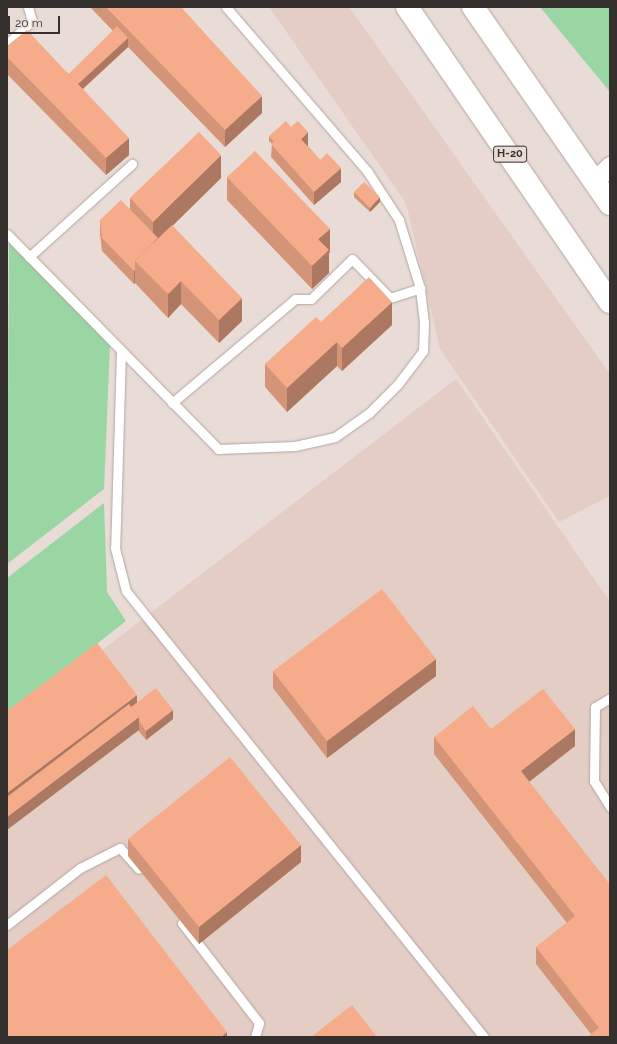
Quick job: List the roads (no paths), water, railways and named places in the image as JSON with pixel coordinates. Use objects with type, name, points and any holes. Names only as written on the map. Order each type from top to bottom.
[{"type":"main road","name":"Н-20","points":[[407,7],[610,302]]},
{"type":"main road","points":[[473,7],[602,173],[610,204]]},
{"type":"lane","points":[[7,44],[32,21],[28,7]]},
{"type":"lane","points":[[7,234],[218,449],[295,446],[335,437],[369,413],[398,384],[423,351],[420,288],[399,220],[367,171],[226,7]]},
{"type":"lane","points":[[29,257],[132,164]]},
{"type":"lane","points":[[172,403],[295,299],[312,299],[352,259],[390,298],[420,288]]},
{"type":"lane","points":[[121,351],[115,548],[126,591],[484,1037]]},
{"type":"lane","points":[[610,698],[595,707],[594,781],[610,807]]},
{"type":"lane","points":[[7,926],[80,868],[120,848],[144,874]]},
{"type":"lane","points":[[178,917],[259,1023],[255,1037]]}]
